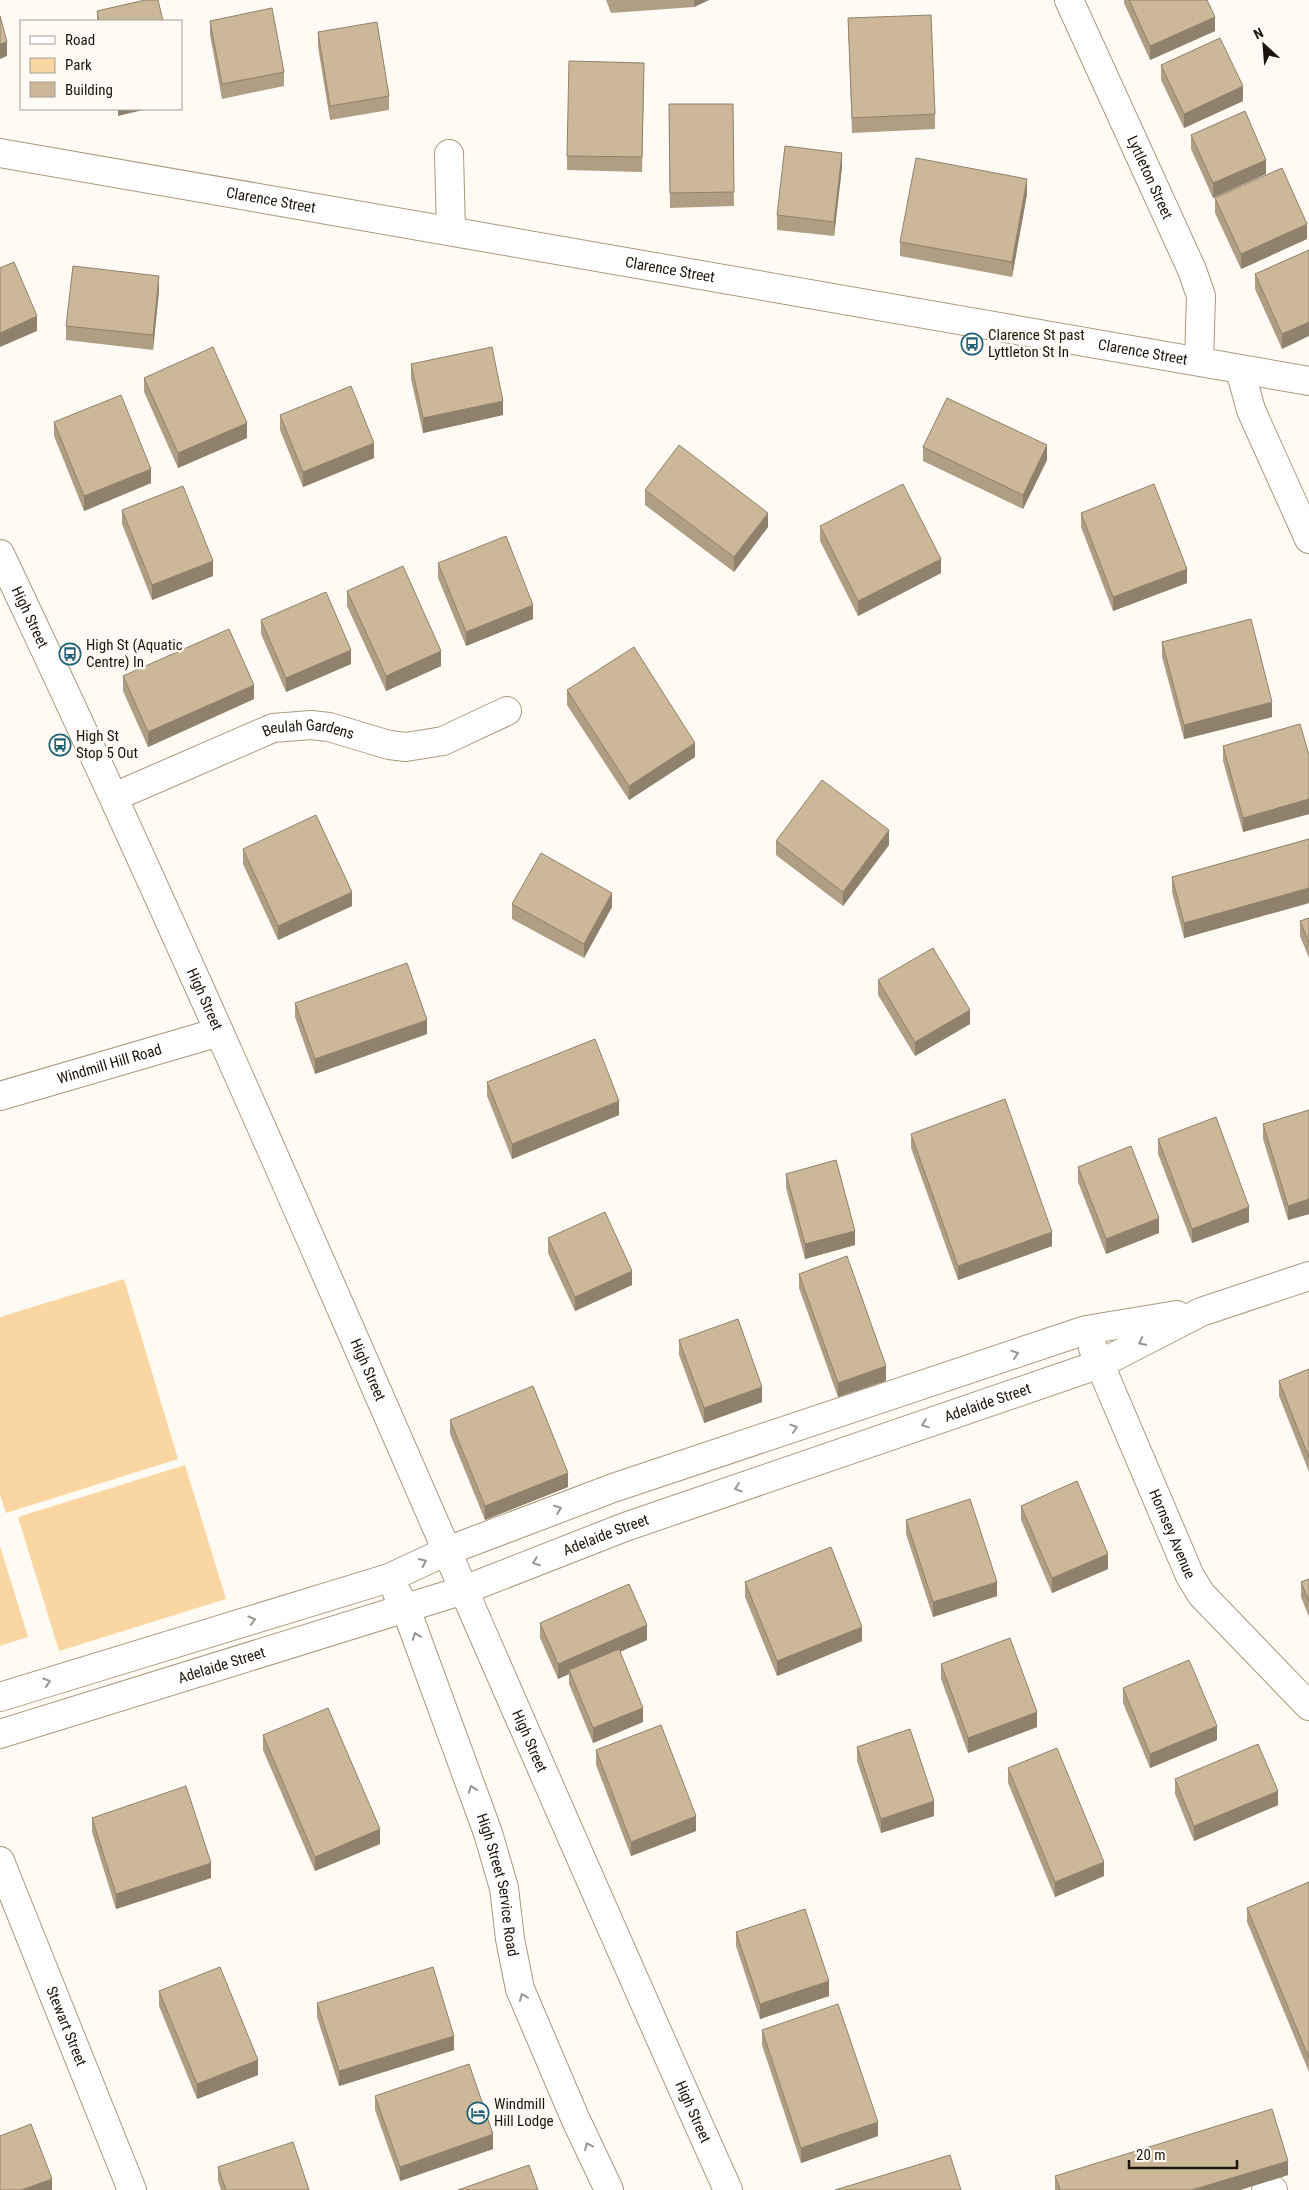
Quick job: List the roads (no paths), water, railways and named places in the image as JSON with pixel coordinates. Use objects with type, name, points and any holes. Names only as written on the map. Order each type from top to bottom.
[{"type":"street","name":"Lyttleton Street","points":[[1069,0],[1192,270],[1201,296],[1199,361]]},
{"type":"street","name":"Clarence Street","points":[[0,153],[1309,381]]},
{"type":"street","points":[[449,154],[451,231]]},
{"type":"street","name":"Clarence Street","points":[[0,160],[32,160]]},
{"type":"street","points":[[1240,370],[1251,410],[1309,539]]},
{"type":"street","name":"High Street","points":[[0,554],[114,797],[219,1032],[728,2190]]},
{"type":"street","name":"Beulah Gardens","points":[[114,797],[273,728],[312,725],[329,727],[389,745],[406,747],[443,741],[507,711]]},
{"type":"street","name":"Windmill Hill Road","points":[[0,1096],[219,1032]]},
{"type":"street","name":"Adelaide Street","points":[[0,1734],[464,1590],[625,1527],[1100,1364],[1201,1312],[1309,1276]]},
{"type":"street","name":"Adelaide Street","points":[[0,1697],[389,1578],[447,1551],[613,1488],[1086,1330],[1201,1312]]},
{"type":"street","name":"Hornsey Avenue","points":[[1086,1330],[1190,1576],[1201,1594],[1309,1706]]},
{"type":"street","points":[[984,1364],[996,1400]]},
{"type":"street","points":[[885,1398],[897,1434]]},
{"type":"street","points":[[766,1437],[779,1474]]},
{"type":"street","points":[[698,1460],[711,1497]]},
{"type":"street","points":[[613,1488],[625,1527]]},
{"type":"street","name":"High Street Service Road","points":[[389,1578],[406,1609],[493,1851],[504,1888],[510,1939],[520,1989],[575,2118],[609,2190]]},
{"type":"street","points":[[223,1629],[235,1662]]},
{"type":"street","name":"Stewart Street","points":[[0,1861],[132,2190]]},
{"type":"street","points":[[1266,2190],[1273,2190]]},
{"type":"place","name":"Clarence St past Lyttleton St In","points":[[972,344]]},
{"type":"place","name":"High St (Aquatic Centre) In","points":[[70,654]]},
{"type":"place","name":"High St Stop 5 Out","points":[[60,745]]},
{"type":"place","name":"Windmill Hill Lodge","points":[[478,2113]]}]
